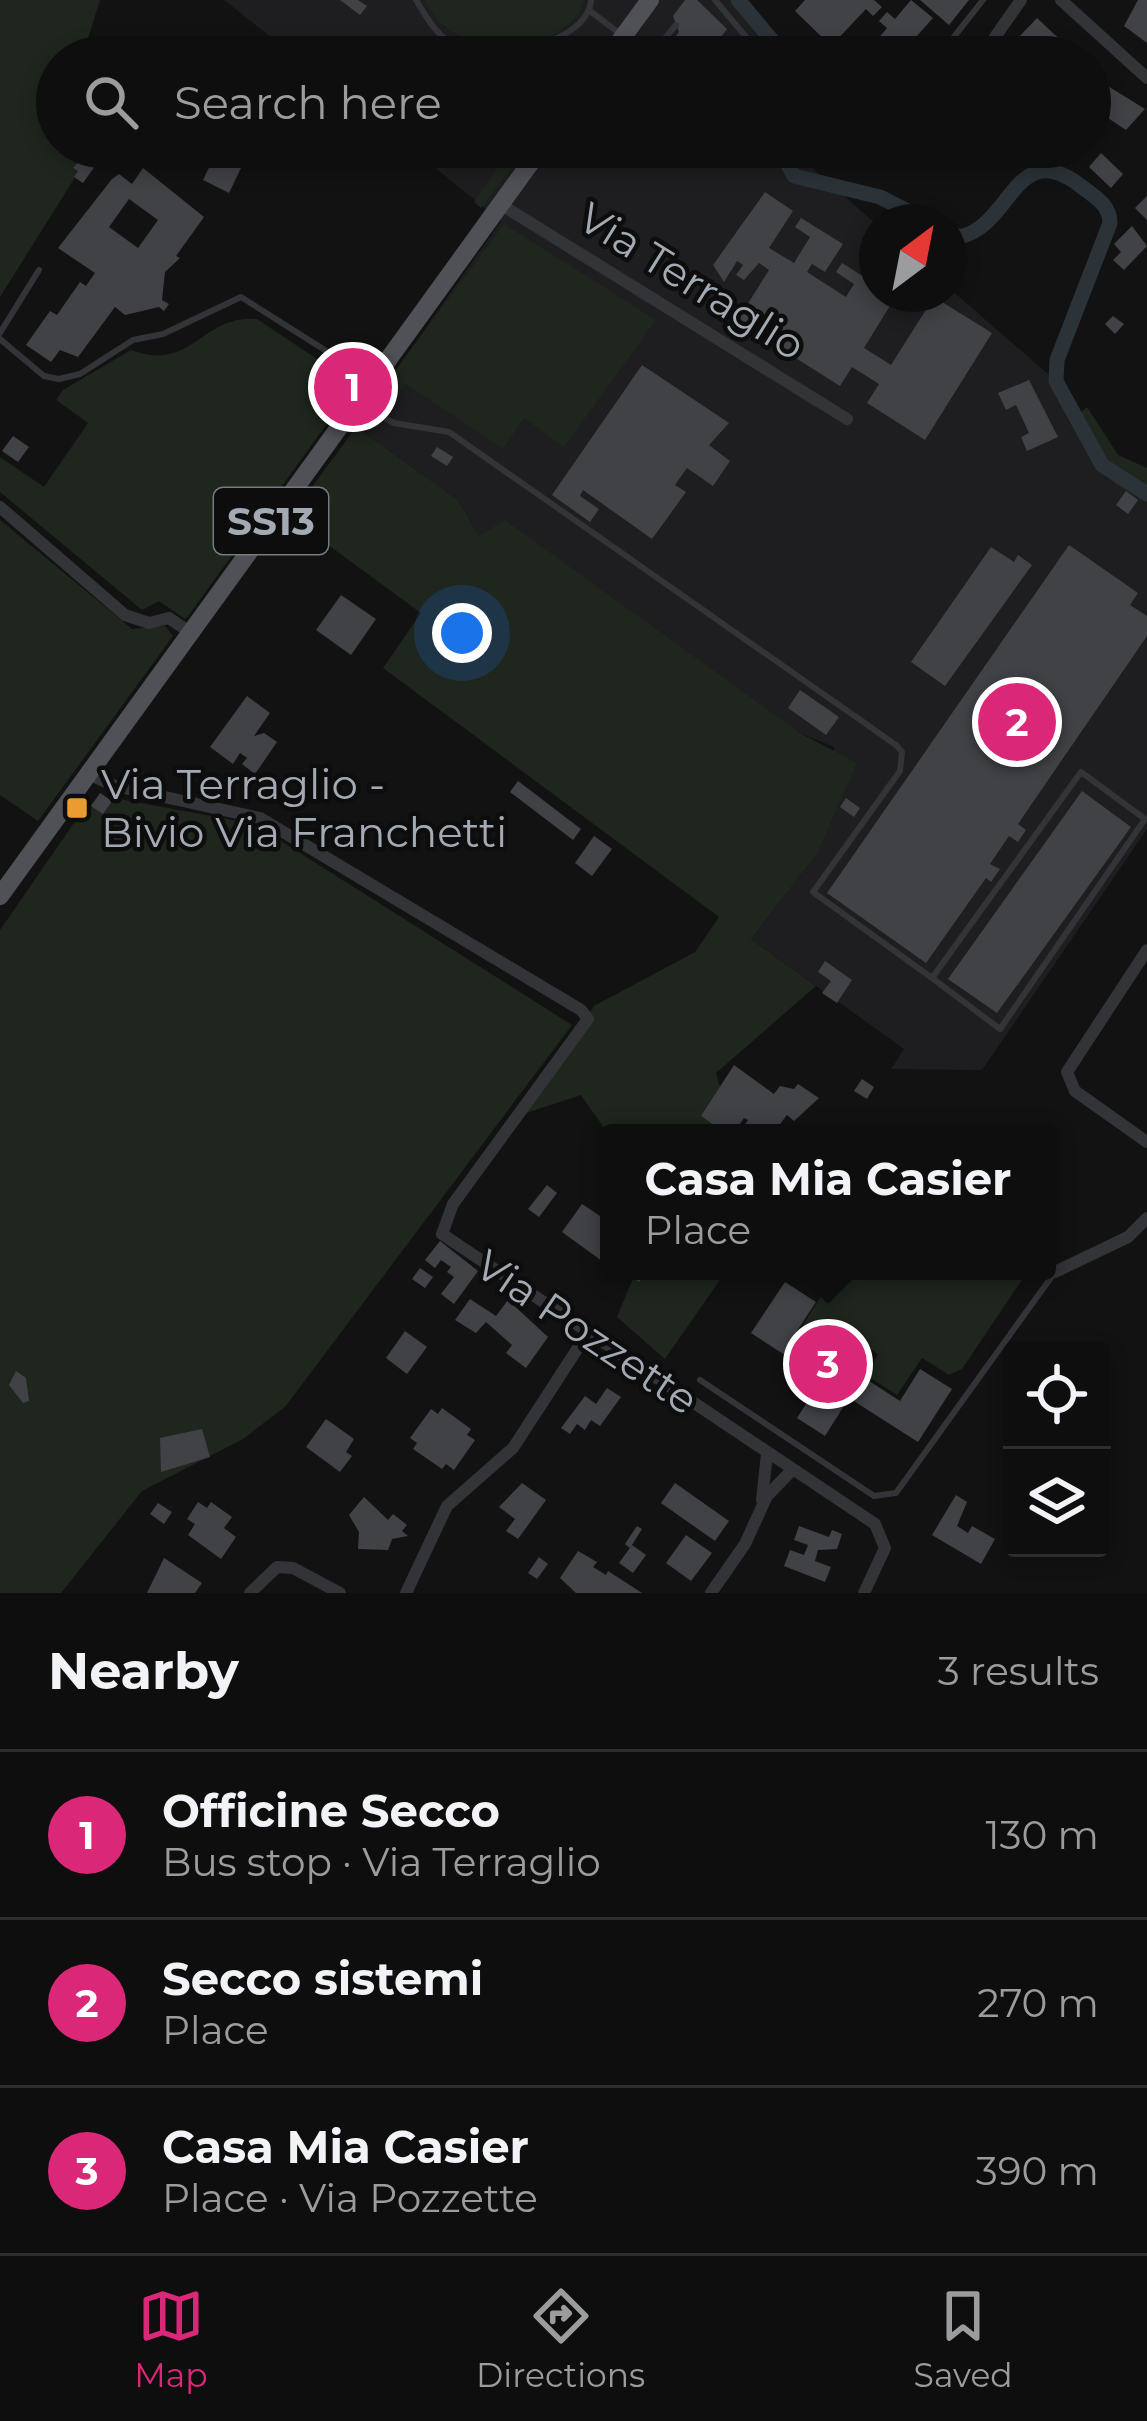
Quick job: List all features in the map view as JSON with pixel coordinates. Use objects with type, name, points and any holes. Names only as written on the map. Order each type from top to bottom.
[{"type":"main road","points":[[623,36],[650,0]]},
{"type":"main road","name":"SS13","points":[[0,896],[527,168]]},
{"type":"street","points":[[995,36],[1022,0]]},
{"type":"street","points":[[1061,0],[1101,36]]},
{"type":"street","points":[[1111,45],[1147,78]]},
{"type":"street","name":"Via Terraglio","points":[[500,204],[847,419]]},
{"type":"street","points":[[0,507],[125,614],[149,623],[169,618],[190,633]]},
{"type":"street","name":"Via Pozzette","points":[[88,774],[115,786],[260,818],[588,1018],[452,1204],[442,1234],[881,1532],[884,1558],[864,1593]]},
{"type":"street","points":[[1147,950],[1067,1072],[1075,1091],[1147,1142]]},
{"type":"street","points":[[1058,1271],[1129,1237],[1147,1218]]},
{"type":"street","points":[[403,1592],[446,1506],[512,1448],[587,1334]]},
{"type":"street","points":[[762,1508],[767,1454]]},
{"type":"street","points":[[711,1593],[746,1544],[762,1508],[792,1470]]},
{"type":"street","points":[[250,1593],[265,1573],[293,1568],[340,1593]]},
{"type":"lane","points":[[416,0],[443,36]]},
{"type":"lane","points":[[558,36],[590,11],[591,0]]},
{"type":"lane","points":[[715,0],[745,36]]},
{"type":"lane","points":[[955,36],[983,0]]},
{"type":"lane","points":[[590,11],[623,36]]},
{"type":"lane","points":[[667,36],[676,26]]},
{"type":"lane","points":[[39,270],[0,336],[44,376],[59,380],[80,374],[133,340],[163,334],[241,297],[372,380]]},
{"type":"lane","points":[[356,403],[394,422],[448,432],[896,745],[902,752],[900,771],[813,892],[1000,1029],[1145,819],[1081,772],[932,978]]},
{"type":"lane","points":[[1056,1269],[1056,1274]]},
{"type":"lane","points":[[700,1380],[874,1496],[896,1492],[1051,1280]]},
{"type":"shaded area","points":[[0,0],[100,0],[89,36],[36,36],[36,168],[81,168],[0,297]]},
{"type":"shaded area","points":[[224,0],[749,0],[777,36],[269,36]]},
{"type":"shaded area","points":[[425,0],[584,0],[572,20],[549,36],[462,36],[438,20]]},
{"type":"shaded area","points":[[435,168],[812,168],[859,209],[859,312],[967,312],[967,304],[1056,381],[1115,485],[1147,503],[1147,829],[982,1070],[891,1069],[904,1049],[751,939],[817,854],[834,747],[800,733],[479,536],[458,500],[356,427],[501,221]]},
{"type":"shaded area","points":[[497,168],[511,168],[481,208],[474,202]]},
{"type":"shaded area","points":[[504,224],[656,320],[564,447],[524,418],[503,449],[406,384],[388,408],[374,399]]},
{"type":"shaded area","points":[[257,319],[347,379],[352,389],[189,615],[185,619],[159,601],[142,610],[0,492],[0,457],[44,487],[88,423],[56,400],[63,390],[131,350],[169,354],[222,325]]},
{"type":"shaded area","points":[[1087,407],[1118,455],[1147,468],[1147,503],[1115,485],[1076,417]]},
{"type":"shaded area","points":[[356,427],[458,500],[479,536],[505,520],[800,733],[857,763],[817,854],[751,939],[816,986],[716,1073],[731,1124],[601,1124],[581,1095],[520,1115],[594,1006],[695,952],[719,917],[383,668],[421,613],[290,517]]},
{"type":"shaded area","points":[[0,520],[132,629],[165,626],[173,636],[38,821],[0,795]]},
{"type":"shaded area","points":[[119,799],[254,824],[572,1025],[285,1407],[243,1439],[142,1491],[61,1593],[0,1593],[0,930],[87,804]]},
{"type":"shaded area","points":[[632,1280],[720,1280],[665,1359],[617,1317]]},
{"type":"shaded area","points":[[831,1280],[1022,1280],[962,1369],[949,1375],[922,1358],[897,1395],[866,1375],[878,1354],[845,1333],[831,1354],[797,1334]]},
{"type":"building","points":[[340,0],[358,0],[367,6],[360,15]]},
{"type":"building","points":[[685,0],[697,0],[727,29],[722,36],[676,36],[679,32],[673,16]]},
{"type":"building","points":[[805,0],[874,0],[882,7],[873,16],[866,9],[840,36],[821,36],[795,11]]},
{"type":"building","points":[[911,0],[933,18],[917,36],[880,36],[887,28],[879,21],[887,12],[895,19]]},
{"type":"building","points":[[920,0],[969,0],[949,25]]},
{"type":"building","points":[[1138,0],[1147,0],[1147,43],[1124,26]]},
{"type":"building","points":[[1037,18],[1056,36],[1020,36]]},
{"type":"building","points":[[1111,88],[1145,109],[1126,130],[1111,120]]},
{"type":"building","points":[[1111,163],[1123,174],[1111,188],[1090,168],[1111,168]]},
{"type":"building","points":[[73,168],[94,168],[83,183],[74,177],[78,171]]},
{"type":"building","points":[[143,168],[204,217],[176,256],[180,258],[165,272],[162,300],[169,304],[164,311],[159,307],[125,315],[115,307],[78,357],[60,350],[51,362],[26,345],[50,311],[57,315],[80,282],[86,286],[95,273],[58,248],[112,179],[119,174],[132,184]],"holes":[[[129,199],[158,220],[138,248],[109,227]]]},
{"type":"building","points":[[209,168],[241,168],[229,193],[203,180]]},
{"type":"building","points":[[765,192],[793,211],[769,248],[794,263],[810,237],[795,227],[801,218],[843,244],[825,272],[812,264],[807,272],[846,297],[854,284],[836,272],[842,263],[859,274],[859,312],[886,312],[864,348],[891,365],[925,312],[958,312],[992,333],[925,440],[867,403],[879,384],[852,367],[840,386],[737,321],[769,270],[759,263],[744,280],[736,275],[743,265],[737,261],[724,282],[713,265]]},
{"type":"building","points":[[1147,196],[1147,220],[1135,208]]},
{"type":"building","points":[[1132,226],[1147,246],[1124,270],[1113,260],[1121,252],[1114,244]]},
{"type":"building","points":[[1113,316],[1124,324],[1115,334],[1105,324]]},
{"type":"building","points":[[642,365],[729,423],[709,445],[730,461],[713,486],[687,468],[675,485],[686,492],[652,539],[583,490],[580,496],[599,509],[590,522],[552,495]]},
{"type":"building","points":[[1029,380],[1058,437],[1027,451],[1021,437],[1029,433],[1016,405],[1006,410],[998,393]]},
{"type":"building","points":[[13,436],[29,447],[18,462],[2,451]]},
{"type":"building","points":[[437,447],[453,457],[447,466],[431,456]]},
{"type":"building","points":[[1126,491],[1138,500],[1128,514],[1116,505]]},
{"type":"building","points":[[1069,545],[1138,593],[1130,605],[1147,616],[1147,636],[1018,824],[1026,830],[1018,842],[1009,836],[990,864],[1000,869],[991,882],[986,878],[926,963],[827,893]]},
{"type":"building","points":[[991,547],[1014,562],[1018,555],[1032,565],[945,686],[911,662]]},
{"type":"building","points":[[341,595],[376,619],[351,655],[316,630]]},
{"type":"building","points":[[800,690],[839,717],[826,735],[788,708]]},
{"type":"building","points":[[247,696],[270,713],[254,736],[264,733],[277,742],[255,774],[242,764],[247,758],[240,753],[233,764],[210,747]]},
{"type":"building","points":[[518,781],[581,829],[573,840],[510,792]]},
{"type":"building","points":[[1082,791],[1131,827],[997,1013],[948,979]]},
{"type":"building","points":[[100,793],[112,801],[103,814],[91,806]]},
{"type":"building","points":[[846,798],[860,808],[854,817],[840,807]]},
{"type":"building","points":[[594,836],[612,849],[592,876],[575,863]]},
{"type":"building","points":[[825,961],[852,980],[837,1003],[822,993],[831,981],[818,972]]},
{"type":"building","points":[[734,1065],[774,1094],[780,1086],[794,1089],[798,1084],[819,1098],[794,1121],[787,1115],[780,1124],[745,1124],[744,1118],[740,1124],[712,1124],[701,1116]]},
{"type":"building","points":[[862,1079],[874,1087],[867,1099],[854,1091]]},
{"type":"building","points":[[547,1185],[557,1193],[539,1217],[528,1209]]},
{"type":"building","points":[[582,1204],[600,1216],[600,1259],[562,1232]]},
{"type":"building","points":[[440,1241],[478,1271],[454,1304],[441,1294],[454,1277],[447,1272],[451,1267],[441,1260],[435,1268],[425,1260]]},
{"type":"building","points":[[420,1268],[433,1277],[425,1288],[412,1279]]},
{"type":"building","points":[[785,1282],[816,1302],[795,1334],[835,1359],[839,1353],[867,1370],[863,1377],[900,1401],[920,1369],[952,1389],[918,1442],[849,1398],[825,1436],[797,1418],[822,1379],[751,1333]]},
{"type":"building","points":[[470,1299],[496,1316],[508,1300],[548,1337],[526,1368],[506,1353],[512,1345],[486,1322],[476,1333],[455,1320]]},
{"type":"building","points":[[405,1331],[427,1347],[407,1374],[386,1358]]},
{"type":"building","points":[[16,1371],[26,1378],[29,1401],[23,1403],[9,1385]]},
{"type":"building","points":[[607,1388],[621,1397],[600,1426],[591,1420],[585,1430],[577,1424],[570,1434],[561,1428],[585,1396],[596,1404]]},
{"type":"building","points":[[442,1408],[471,1429],[467,1435],[475,1440],[454,1470],[446,1464],[442,1469],[413,1449],[417,1443],[410,1438],[431,1409],[438,1414]]},
{"type":"building","points":[[326,1419],[354,1439],[346,1452],[352,1456],[340,1472],[306,1447]]},
{"type":"building","points":[[202,1429],[210,1457],[161,1472],[160,1438]]},
{"type":"building","points":[[522,1483],[546,1500],[518,1539],[506,1531],[515,1519],[499,1507]]},
{"type":"building","points":[[675,1483],[729,1521],[715,1541],[661,1503]]},
{"type":"building","points":[[956,1495],[967,1502],[957,1526],[968,1533],[972,1526],[995,1539],[981,1564],[932,1535]]},
{"type":"building","points":[[364,1497],[388,1520],[393,1514],[407,1525],[402,1531],[408,1536],[392,1539],[388,1550],[358,1549],[359,1532],[349,1515]]},
{"type":"building","points":[[198,1502],[207,1508],[211,1502],[232,1517],[224,1528],[236,1537],[221,1559],[188,1535],[195,1524],[187,1519]]},
{"type":"building","points":[[158,1503],[172,1512],[164,1524],[150,1514]]},
{"type":"building","points":[[637,1526],[642,1529],[630,1548],[625,1544]]},
{"type":"building","points":[[799,1526],[829,1537],[832,1530],[842,1534],[837,1549],[818,1550],[815,1561],[831,1567],[825,1582],[784,1566],[790,1550],[804,1555],[808,1545],[794,1540]]},
{"type":"building","points":[[686,1535],[712,1553],[691,1581],[666,1563]]},
{"type":"building","points":[[632,1545],[646,1555],[633,1573],[619,1563]]},
{"type":"building","points":[[578,1551],[597,1562],[593,1567],[642,1593],[576,1593],[560,1578]]},
{"type":"building","points":[[539,1557],[548,1564],[537,1579],[528,1573]]},
{"type":"building","points":[[164,1558],[202,1583],[195,1593],[147,1593]]},
{"type":"waterway","points":[[738,0],[768,36]]},
{"type":"waterway","points":[[790,168],[794,176],[894,204]]},
{"type":"waterway","points":[[967,234],[991,218],[1028,177],[1042,171],[1060,174],[1105,206],[1110,223],[1057,360],[1056,381],[1102,465],[1147,494]]},
{"type":"place","name":"Officine Secco","points":[[353,387]]},
{"type":"place","name":"Secco sistemi","points":[[1017,722]]},
{"type":"place","name":"Via Terraglio - Bivio Via Franchetti","points":[[77,808]]},
{"type":"place","name":"Casa Mia Casier","points":[[828,1364]]}]
